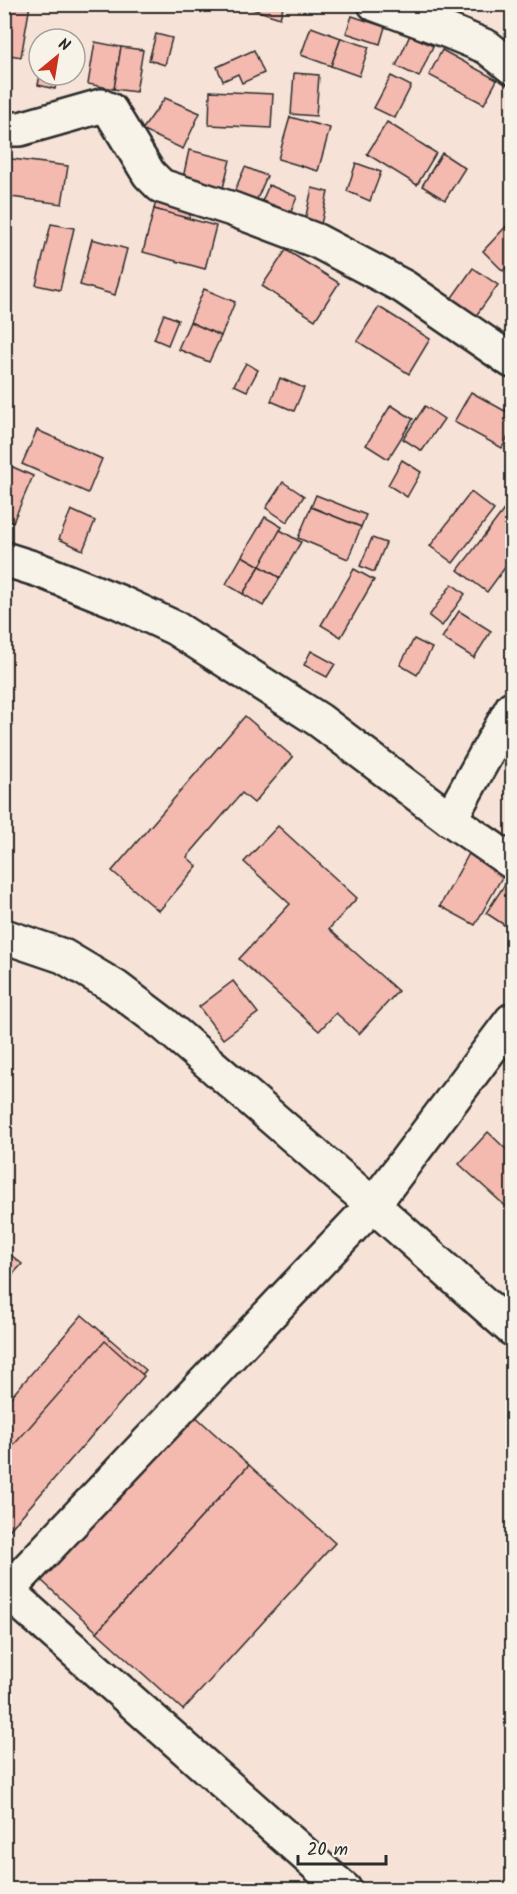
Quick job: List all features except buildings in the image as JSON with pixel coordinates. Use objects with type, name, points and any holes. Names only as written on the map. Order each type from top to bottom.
[{"type":"street","points":[[375,4],[487,47],[513,67]]},
{"type":"street","points":[[4,129],[20,129],[101,106],[110,110],[149,174],[161,186],[317,240],[404,287],[513,361]]},
{"type":"street","points":[[4,559],[79,586],[176,628],[319,720],[450,819],[513,862]]},
{"type":"street","points":[[450,819],[513,708]]},
{"type":"street","points":[[4,926],[5,936],[63,956],[115,987],[164,1024],[373,1204],[513,1329]]},
{"type":"street","points":[[345,1890],[6,1593],[373,1204],[513,1020]]}]
